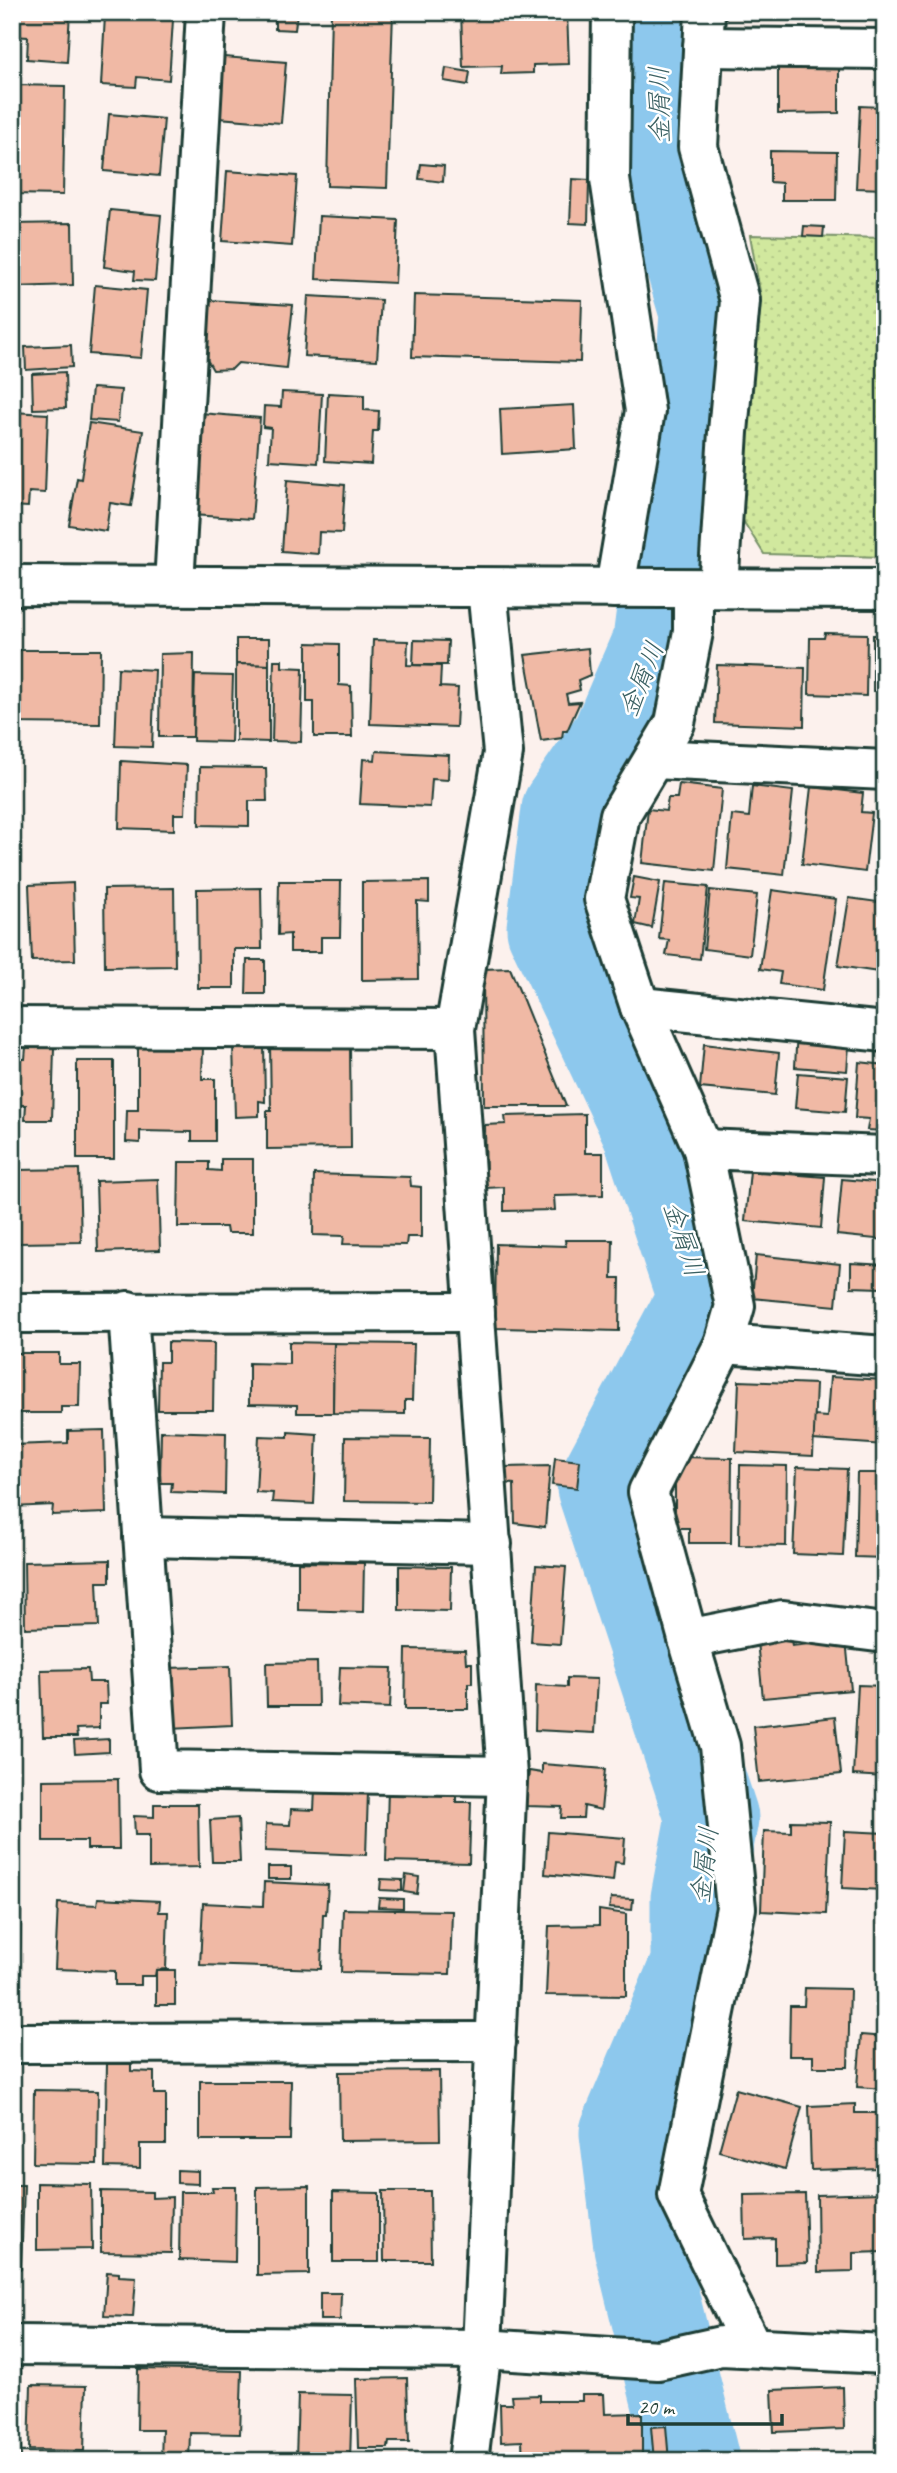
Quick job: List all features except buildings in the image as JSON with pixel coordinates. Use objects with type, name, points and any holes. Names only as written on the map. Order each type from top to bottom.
[{"type":"street","points":[[174,586],[206,12]]},
{"type":"street","points":[[612,12],[610,179],[645,411],[621,588]]},
{"type":"street","points":[[736,2346],[678,2195],[736,1908],[720,1746],[648,1492],[724,1344],[735,1306],[703,1149],[640,1007],[604,899],[620,815],[675,723],[693,632],[706,589],[728,432],[740,301],[698,147],[704,30],[885,49]]},
{"type":"street","points":[[12,585],[885,589]]},
{"type":"street","points":[[468,2461],[482,2349],[508,1776],[455,1029],[503,753],[487,587]]},
{"type":"street","points":[[654,759],[885,770]]},
{"type":"street","points":[[640,1007],[885,1032]]},
{"type":"street","points":[[12,1027],[455,1029]]},
{"type":"street","points":[[703,1149],[885,1156]]},
{"type":"street","points":[[128,1311],[159,1770],[508,1776]]},
{"type":"street","points":[[12,1313],[475,1312]]},
{"type":"street","points":[[724,1344],[885,1356]]},
{"type":"street","points":[[143,1537],[492,1544]]},
{"type":"street","points":[[688,1639],[783,1620],[885,1633]]},
{"type":"street","points":[[12,2043],[496,2042]]},
{"type":"street","points":[[12,2345],[482,2349],[659,2360],[736,2346],[885,2354]]},
{"type":"green space","points":[[750,235],[885,238],[885,557],[764,554],[740,516],[761,297]]},
{"type":"waterway","name":"金屑川","points":[[659,12],[657,145],[706,312],[699,429],[670,555],[659,641],[617,739],[568,810],[553,928],[648,1129],[704,1299],[603,1487],[712,1818],[697,1899],[697,1965],[626,2133],[640,2246],[693,2461]]}]
